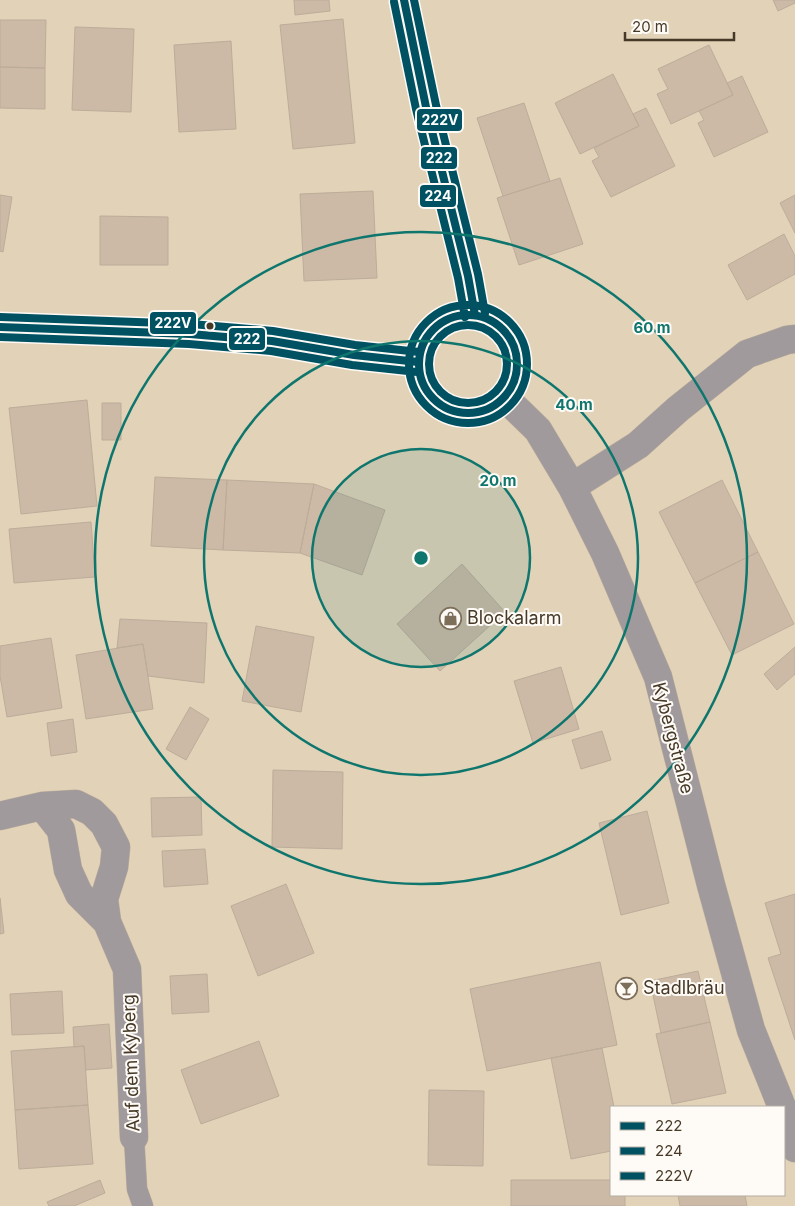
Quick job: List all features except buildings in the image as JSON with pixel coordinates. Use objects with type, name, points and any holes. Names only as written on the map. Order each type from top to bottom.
[{"type":"street","points":[[404,0],[426,107],[468,276],[475,315]]},
{"type":"street","points":[[475,315],[489,320],[501,328],[510,340],[515,354],[517,369],[512,384],[504,397],[488,409],[469,413],[449,409],[432,399],[422,382],[418,362],[422,346],[430,332],[443,321],[459,316],[475,315]]},
{"type":"street","points":[[0,327],[190,334],[272,341],[354,355],[418,362]]},
{"type":"street","points":[[572,487],[638,445],[678,409],[747,354],[795,339]]},
{"type":"street","name":"Kybergstraße","points":[[504,397],[538,430],[572,487],[605,553],[658,678],[711,885],[751,1030],[782,1106]]},
{"type":"street","name":"Auf dem Kyberg","points":[[0,816],[42,806],[76,804],[92,812],[104,824],[116,847],[114,867],[104,899],[107,922],[127,969],[134,1136]]},
{"type":"street","name":"Auf dem Kyberg","points":[[42,806],[61,830],[68,870],[79,894],[107,922]]},
{"type":"street","points":[[785,1117],[795,1148]]},
{"type":"lane","name":"Auf dem Kyberg","points":[[134,1136],[137,1189],[143,1206]]},
{"type":"transit line","name":"222","points":[[404,0],[426,107],[468,276],[475,315]]},
{"type":"transit line","name":"222V","points":[[414,0],[436,105],[478,274],[485,313]]},
{"type":"transit line","name":"224","points":[[394,2],[416,109],[458,278],[465,317]]},
{"type":"transit line","name":"224","points":[[468,305],[490,310],[510,322],[522,342],[527,364],[522,386],[510,406],[490,418],[468,423],[446,418],[426,406],[414,386],[409,364],[414,342],[426,322],[446,310],[468,305]]},
{"type":"transit line","name":"222","points":[[468,315],[487,319],[502,330],[513,345],[517,364],[513,383],[502,398],[487,409],[468,413],[449,409],[434,398],[423,383],[419,364],[423,345],[434,330],[449,319],[468,315]]},
{"type":"transit line","name":"222V","points":[[0,317],[191,324],[273,331],[355,345],[419,352]]},
{"type":"transit line","name":"222V","points":[[468,325],[483,328],[495,337],[504,349],[507,364],[504,379],[495,391],[483,400],[468,403],[453,400],[441,391],[432,379],[429,364],[432,349],[441,337],[453,328],[468,325]]},
{"type":"transit line","name":"222","points":[[0,327],[190,334],[272,341],[354,355],[418,362]]},
{"type":"transit line","name":"224","points":[[0,337],[189,344],[271,351],[352,365],[417,372]]},
{"type":"place","name":"Blockalarm","points":[[451,618]]},
{"type":"place","name":"Stadlbräu","points":[[627,988]]}]
